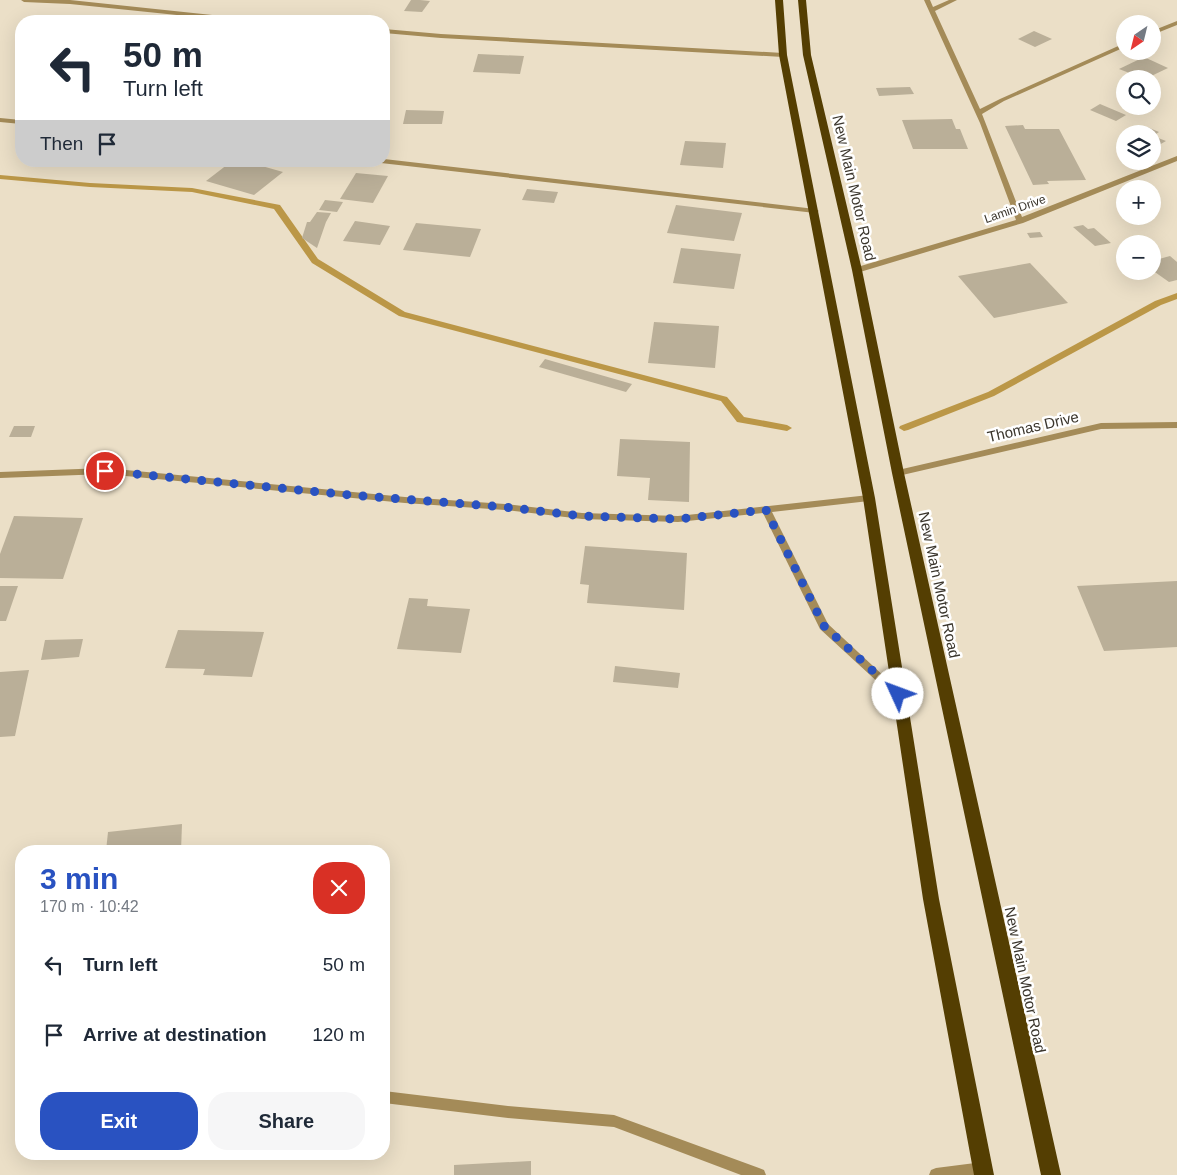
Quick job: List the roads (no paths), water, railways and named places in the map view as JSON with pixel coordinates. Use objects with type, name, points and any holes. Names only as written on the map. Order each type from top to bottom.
[{"type":"highway","points":[[779,0],[784,55],[869,498],[931,899],[984,1172]]},
{"type":"highway","name":"New Main Motor Road","points":[[802,0],[807,55],[857,270],[898,473],[1051,1175]]},
{"type":"street","points":[[24,0],[71,1],[196,15]]},
{"type":"street","points":[[927,0],[983,123],[1020,221]]},
{"type":"street","points":[[931,10],[954,0]]},
{"type":"street","points":[[1161,30],[1177,23]]},
{"type":"street","points":[[390,32],[784,55]]},
{"type":"street","points":[[978,113],[1002,100],[1116,49]]},
{"type":"street","points":[[0,120],[15,121]]},
{"type":"street","name":"Lamin Drive","points":[[857,270],[1020,221],[1177,158]]},
{"type":"street","points":[[390,161],[815,211]]},
{"type":"street","name":"Thomas Drive","points":[[898,473],[1101,426],[1177,425]]},
{"type":"street","points":[[0,475],[105,471],[386,498],[504,507],[582,516],[678,519],[869,498]]},
{"type":"street","points":[[766,510],[824,626],[898,694]]},
{"type":"street","points":[[390,1098],[508,1112],[614,1121],[759,1175]]},
{"type":"street","points":[[936,1175],[984,1172]]},
{"type":"waterway","points":[[0,177],[90,185],[192,190],[277,207],[315,261],[402,314],[724,399],[741,420],[787,428]]},
{"type":"waterway","points":[[904,428],[991,394],[1158,303],[1177,296]]}]
